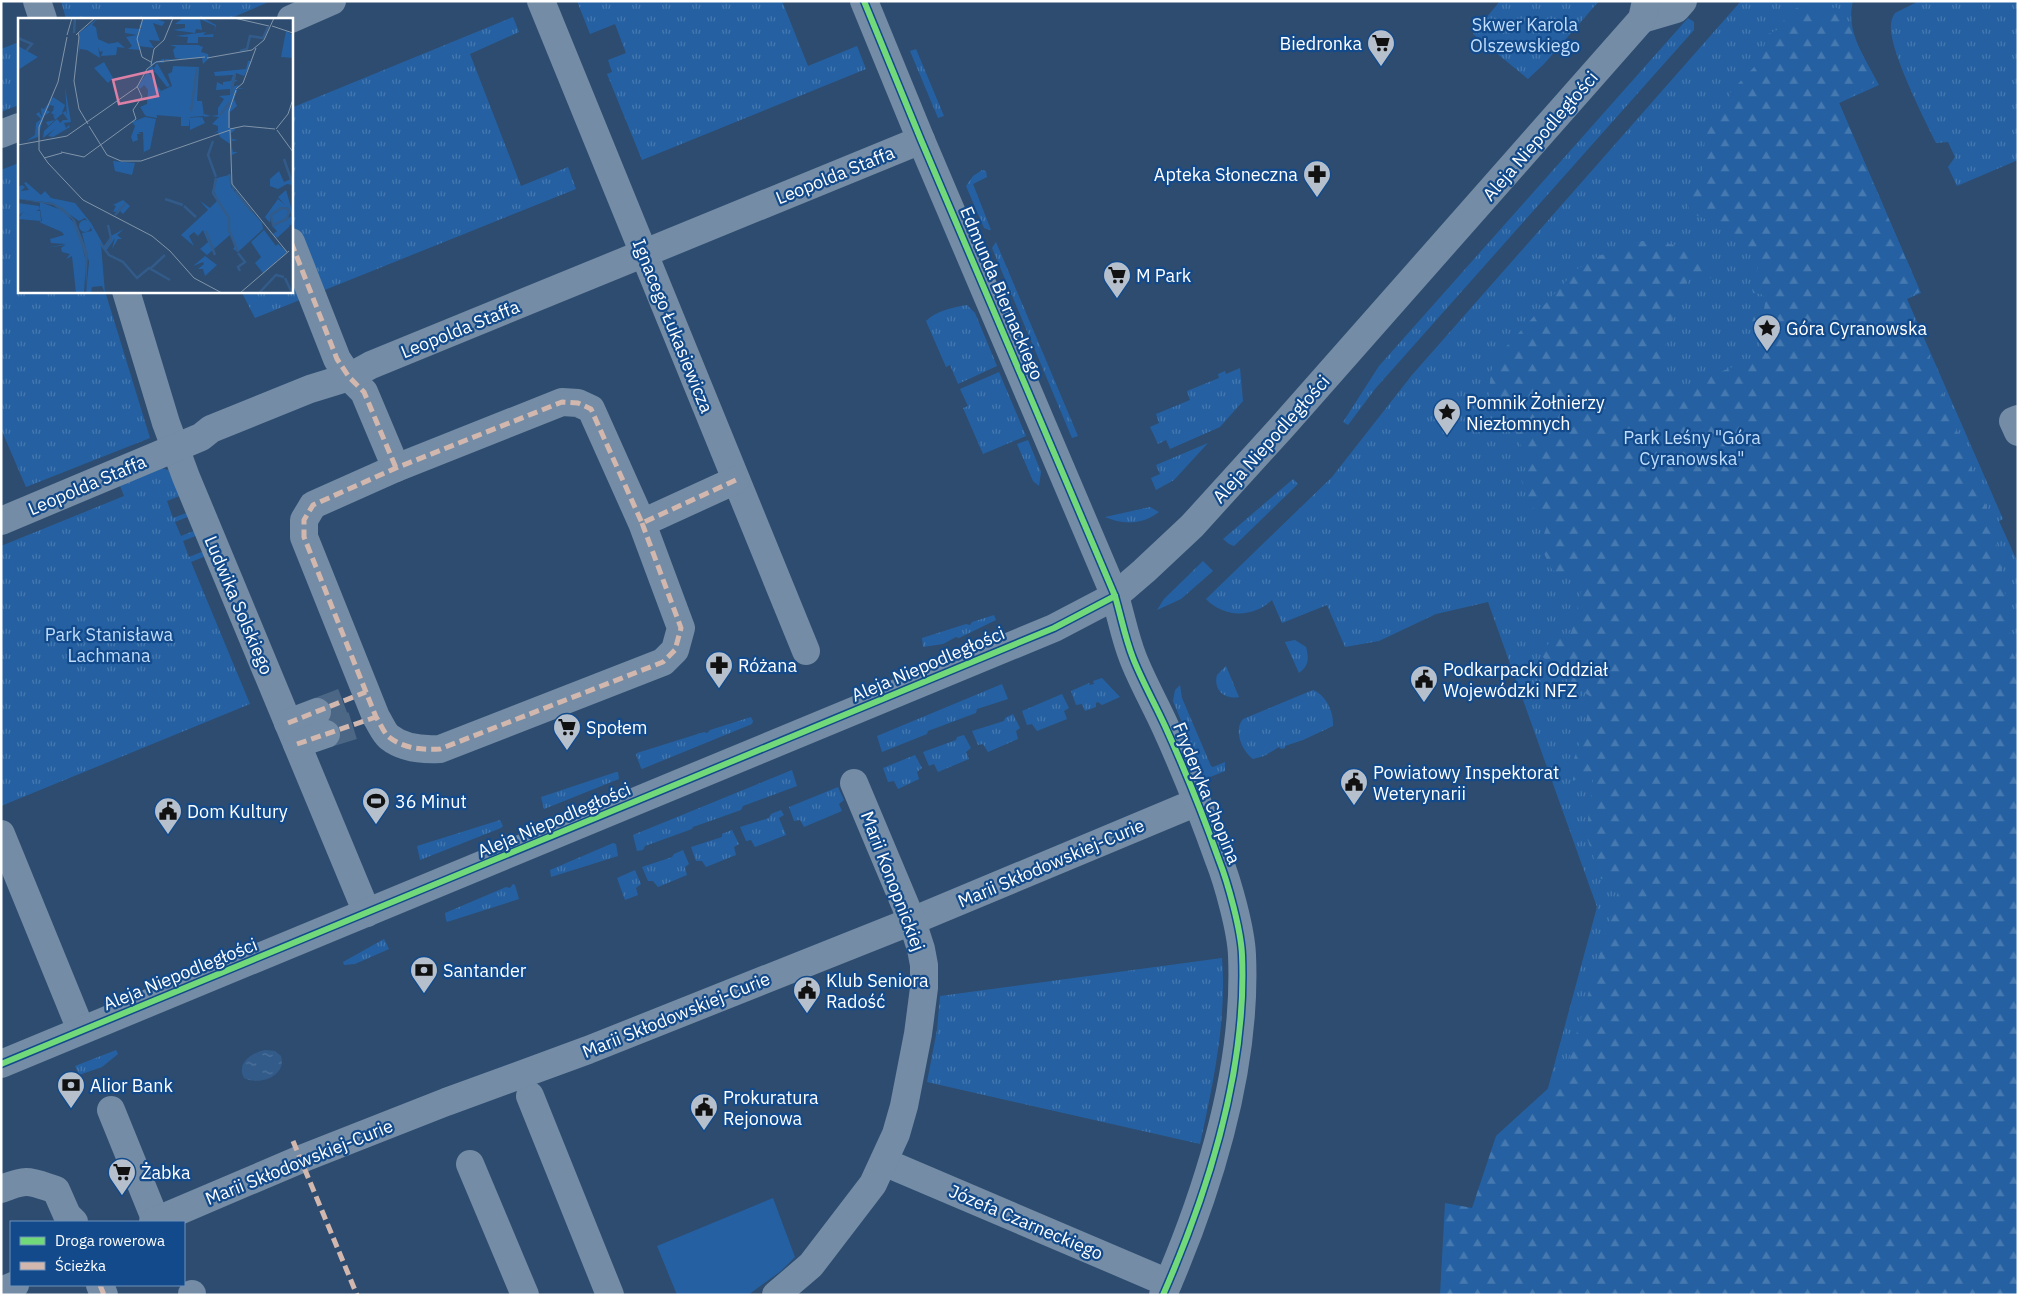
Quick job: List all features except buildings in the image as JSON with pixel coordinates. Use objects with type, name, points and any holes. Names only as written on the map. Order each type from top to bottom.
[{"type":"street","points":[[37,1],[43,18]]},
{"type":"street","points":[[292,19],[332,1]]},
{"type":"street","name":"Ignacego Łukasiewicza","points":[[540,1],[806,651]]},
{"type":"street","name":"Edmunda Biernackiego","points":[[864,1],[921,140],[1115,596]]},
{"type":"street","name":"Aleja Niepodległości","points":[[1,1064],[1054,628],[1115,596],[1144,572],[1212,505],[1644,10],[1676,9],[1683,1]]},
{"type":"street","points":[[1,134],[18,127]]},
{"type":"street","name":"Leopolda Staffa","points":[[1,520],[175,448],[229,422],[310,389],[349,377],[371,365],[921,140]]},
{"type":"street","points":[[292,245],[337,359],[349,377],[366,396],[396,468]]},
{"type":"street","name":"Ludwika Solskiego","points":[[126,292],[175,448],[367,914]]},
{"type":"street","points":[[562,402],[578,403],[591,409],[642,523],[681,628],[675,650],[663,662],[440,749],[422,750],[407,746],[388,737],[361,709],[304,537],[304,520],[313,505],[396,468],[562,402]]},
{"type":"street","points":[[2018,419],[2013,421],[2018,432]]},
{"type":"street","points":[[642,523],[736,480]]},
{"type":"street","name":"Fryderyka Chopina","points":[[1115,596],[1133,658],[1166,728],[1220,862],[1234,913],[1242,953],[1242,996],[1238,1039],[1226,1109],[1208,1178],[1188,1235],[1165,1289]]},
{"type":"street","points":[[292,734],[322,723]]},
{"type":"street","name":"Marii Konopnickiej","points":[[776,1295],[811,1265],[873,1184],[884,1162],[904,1106],[917,1042],[924,988],[924,965],[921,949],[912,921],[854,783]]},
{"type":"street","name":"Marii Skłodowskiej-Curie","points":[[157,1221],[310,1156],[446,1102],[588,1050],[912,921],[1197,802]]},
{"type":"street","points":[[1,834],[81,1030]]},
{"type":"street","points":[[530,1096],[610,1295]]},
{"type":"street","points":[[112,1110],[155,1221]]},
{"type":"street","name":"Józefa Czarneckiego","points":[[884,1162],[1165,1289]]},
{"type":"street","points":[[470,1164],[525,1295]]},
{"type":"street","points":[[1,1189],[16,1183],[29,1181],[56,1190],[67,1215],[73,1221]]},
{"type":"green space","points":[[61,1],[271,1],[231,18],[66,18]]},
{"type":"green space","points":[[105,1],[158,1],[115,18],[112,18]]},
{"type":"green space","points":[[577,1],[782,1],[808,66],[857,46],[866,69],[642,160],[607,74],[612,72],[608,60],[626,53],[615,24],[590,34]]},
{"type":"green space","name":"Skwer Karola Olszewskiego","points":[[1500,1],[1599,1],[1544,64],[1528,79],[1473,34]]},
{"type":"green space","name":"Park Leśny \"Góra Cyranowska\"","points":[[1741,1],[1853,1],[1851,12],[1854,34],[1879,85],[1839,103],[1921,293],[1907,299],[2003,519],[1999,521],[2018,563],[2018,1295],[1492,1295],[1597,907],[1488,602],[1436,614],[1379,641],[1345,647],[1327,605],[1282,623],[1272,600],[1256,610],[1248,613],[1239,613],[1221,610],[1206,599],[1332,477],[1412,375]]},
{"type":"green space","points":[[1919,1],[2018,1],[2018,160],[1957,186],[1948,167],[1955,157],[1948,142],[1936,143],[1901,66],[1892,35],[1891,23],[1895,13]]},
{"type":"green space","name":"Park Leśny \"Góra Cyranowska\"","points":[[1806,3],[1826,13],[1835,7],[1844,12],[1855,40],[1872,73],[1874,83],[1839,103],[1920,292],[1906,298],[1991,519],[2003,577],[2012,652],[2018,663],[2018,1295],[1440,1295],[1445,1203],[1472,1208],[1496,1136],[1565,1073],[1623,874],[1601,879],[1586,835],[1593,780],[1587,773],[1573,781],[1574,759],[1592,698],[1557,672],[1541,655],[1553,637],[1571,633],[1585,576],[1571,569],[1561,578],[1551,568],[1540,545],[1548,523],[1532,507],[1521,480],[1528,463],[1512,423],[1496,424],[1488,404],[1491,371],[1505,348],[1577,269],[1601,255],[1642,241],[1684,246],[1712,267],[1711,278],[1700,280],[1689,277],[1675,310],[1661,365],[1674,391],[1764,354],[1752,322],[1755,314],[1764,309],[1766,298],[1761,294],[1753,293],[1752,288],[1758,266],[1755,253],[1745,249],[1742,239],[1730,237],[1717,224],[1689,212],[1688,191],[1703,169],[1705,135],[1732,90],[1759,62],[1768,34],[1781,28],[1786,14]]},
{"type":"green space","points":[[513,17],[519,32],[470,54],[521,186],[568,167],[576,189],[255,318],[242,292],[292,292],[292,108]]},
{"type":"green space","points":[[1688,18],[1694,22],[1694,30],[1375,389],[1348,425],[1343,422],[1379,366]]},
{"type":"green space","points":[[18,42],[18,105],[1,112],[1,49]]},
{"type":"green space","points":[[916,49],[944,116],[938,118],[910,51]]},
{"type":"green space","points":[[18,163],[18,292],[105,292],[150,438],[26,487],[1,429],[1,170]]},
{"type":"green space","points":[[982,170],[986,171],[987,177],[973,184],[991,230],[984,228],[966,186],[973,176]]},
{"type":"green space","points":[[996,242],[1078,436],[1072,438],[992,248]]},
{"type":"green space","points":[[967,305],[975,313],[997,366],[958,384],[950,365],[946,367],[926,321],[940,312]]},
{"type":"green space","points":[[1240,368],[1243,401],[1220,427],[1170,449],[1166,440],[1158,444],[1150,427],[1159,423],[1156,414],[1190,400],[1187,391],[1219,378],[1218,374],[1225,371],[1226,374]]},
{"type":"green space","points":[[999,372],[1026,436],[983,454],[963,408],[968,406],[960,389]]},
{"type":"green space","points":[[1028,440],[1041,472],[1039,486],[1033,481],[1017,444]]},
{"type":"green space","points":[[1208,443],[1174,480],[1156,490],[1151,478],[1160,474],[1156,465]]},
{"type":"green space","name":"Park Stanisława Lachmana","points":[[158,467],[168,470],[182,495],[167,501],[173,518],[189,512],[190,516],[175,522],[181,536],[196,530],[198,535],[183,541],[189,557],[204,551],[206,556],[191,562],[250,704],[1,806],[1,546],[124,496],[120,486]]},
{"type":"green space","points":[[1293,479],[1298,484],[1234,546],[1223,539]]},
{"type":"green space","points":[[1150,507],[1159,512],[1139,521],[1126,522],[1105,517]]},
{"type":"green space","points":[[1203,561],[1213,571],[1181,599],[1157,610],[1164,599]]},
{"type":"green space","points":[[994,615],[996,620],[959,638],[956,637],[943,644],[923,647],[922,638],[966,624],[970,625],[972,622]]},
{"type":"green space","points":[[1295,640],[1306,647],[1308,655],[1306,665],[1299,673],[1285,642]]},
{"type":"green space","points":[[1226,666],[1239,697],[1229,697],[1221,693],[1217,685],[1217,675]]},
{"type":"green space","points":[[1102,678],[1120,697],[1102,705],[1098,702],[1096,707],[1085,711],[1082,704],[1076,705],[1071,691],[1089,683],[1090,685],[1094,684],[1093,681]]},
{"type":"green space","points":[[1002,684],[1008,699],[977,709],[976,713],[928,731],[927,734],[882,752],[877,736]]},
{"type":"green space","points":[[1180,685],[1182,698],[1211,766],[1213,767],[1225,762],[1225,771],[1205,779],[1173,701],[1175,690]]},
{"type":"green space","points":[[1313,690],[1322,696],[1328,705],[1332,715],[1333,726],[1285,746],[1285,748],[1281,749],[1279,747],[1264,756],[1253,759],[1245,751],[1240,740],[1239,729],[1243,719]]},
{"type":"green space","points":[[1062,694],[1069,708],[1064,711],[1067,719],[1037,731],[1032,724],[1027,725],[1022,711]]},
{"type":"green space","points":[[1013,714],[1020,728],[1016,731],[1018,739],[988,752],[983,744],[978,745],[972,731],[1004,721],[1005,718]]},
{"type":"green space","points":[[751,717],[752,724],[641,768],[637,753],[704,732],[707,733],[710,730]]},
{"type":"green space","points":[[964,735],[971,748],[966,752],[969,759],[938,772],[934,764],[929,766],[923,752],[956,740],[957,737]]},
{"type":"green space","points":[[915,755],[922,768],[917,772],[919,779],[898,789],[894,781],[888,782],[883,768]]},
{"type":"green space","points":[[792,770],[797,786],[743,806],[741,810],[693,827],[637,851],[633,835]]},
{"type":"green space","points":[[618,772],[619,779],[544,809],[541,797]]},
{"type":"green space","points":[[838,787],[844,800],[839,804],[842,811],[804,827],[800,820],[794,821],[789,807]]},
{"type":"green space","points":[[781,810],[784,815],[779,818],[786,835],[755,847],[751,840],[746,841],[740,827],[769,818],[771,814]]},
{"type":"green space","points":[[500,820],[503,826],[501,828],[420,860],[417,846]]},
{"type":"green space","points":[[732,830],[739,844],[734,847],[736,855],[706,867],[702,861],[696,861],[691,847],[722,837],[722,834]]},
{"type":"green space","points":[[613,843],[616,844],[618,856],[551,877],[550,870]]},
{"type":"green space","points":[[683,850],[689,864],[685,867],[687,875],[658,887],[653,881],[648,881],[642,867],[672,857]]},
{"type":"green space","points":[[635,870],[641,884],[636,888],[638,895],[625,900],[617,878]]},
{"type":"green space","points":[[513,884],[519,899],[447,922],[445,913],[506,887],[510,888]]},
{"type":"green space","points":[[384,939],[389,949],[355,964],[344,965],[343,962]]},
{"type":"green space","points":[[1222,958],[1221,1028],[1200,1144],[927,1082],[937,1030],[940,996]]},
{"type":"green space","points":[[116,1050],[118,1054],[102,1067],[79,1075],[75,1066]]},
{"type":"green space","points":[[773,1198],[795,1257],[781,1271],[748,1295],[677,1295],[657,1246]]},
{"type":"water","points":[[265,1050],[275,1051],[281,1056],[282,1063],[280,1069],[276,1074],[264,1080],[257,1081],[244,1078],[242,1073],[243,1063],[250,1056]]},
{"type":"tunnel","points":[[317,712],[346,701]]},
{"type":"tunnel","points":[[326,734],[355,725]]},
{"type":"marked path","points":[[292,245],[337,359],[349,377],[364,392],[396,468]]},
{"type":"marked path","points":[[642,523],[681,628],[675,650],[663,662],[440,749],[420,749],[401,744],[389,737],[384,730],[376,717],[304,537],[304,520],[313,505],[396,468],[562,402],[578,403],[591,409],[642,523],[736,480]]},
{"type":"marked path","points":[[288,723],[366,692]]},
{"type":"marked path","points":[[297,744],[376,717]]},
{"type":"marked path","points":[[293,1141],[357,1295]]},
{"type":"marked path","points":[[100,1286],[104,1295]]},
{"type":"cycle path","points":[[864,1],[921,140],[1115,596],[1133,658],[1187,776],[1223,870],[1237,920],[1242,955],[1242,998],[1231,1085],[1209,1172],[1180,1255],[1163,1295]]},
{"type":"cycle path","points":[[1,1064],[1054,628],[1115,596]]},
{"type":"place","name":"Biedronka","points":[[1381,67]]},
{"type":"place","name":"Apteka Słoneczna","points":[[1317,198]]},
{"type":"place","name":"M Park","points":[[1117,299]]},
{"type":"place","name":"Góra Cyranowska","points":[[1767,352]]},
{"type":"place","name":"Pomnik Żołnierzy Niezłomnych","points":[[1447,436]]},
{"type":"place","name":"Różana","points":[[719,689]]},
{"type":"place","name":"Podkarpacki Oddział Wojewódzki NFZ","points":[[1424,703]]},
{"type":"place","name":"Społem","points":[[567,751]]},
{"type":"place","name":"Powiatowy Inspektorat Weterynarii","points":[[1354,806]]},
{"type":"place","name":"36 Minut","points":[[376,825]]},
{"type":"place","name":"Dom Kultury","points":[[168,835]]},
{"type":"place","name":"Santander","points":[[424,994]]},
{"type":"place","name":"Klub Seniora Radość","points":[[807,1014]]},
{"type":"place","name":"Alior Bank","points":[[71,1109]]},
{"type":"place","name":"Prokuratura Rejonowa","points":[[704,1131]]},
{"type":"place","name":"Żabka","points":[[122,1196]]}]
